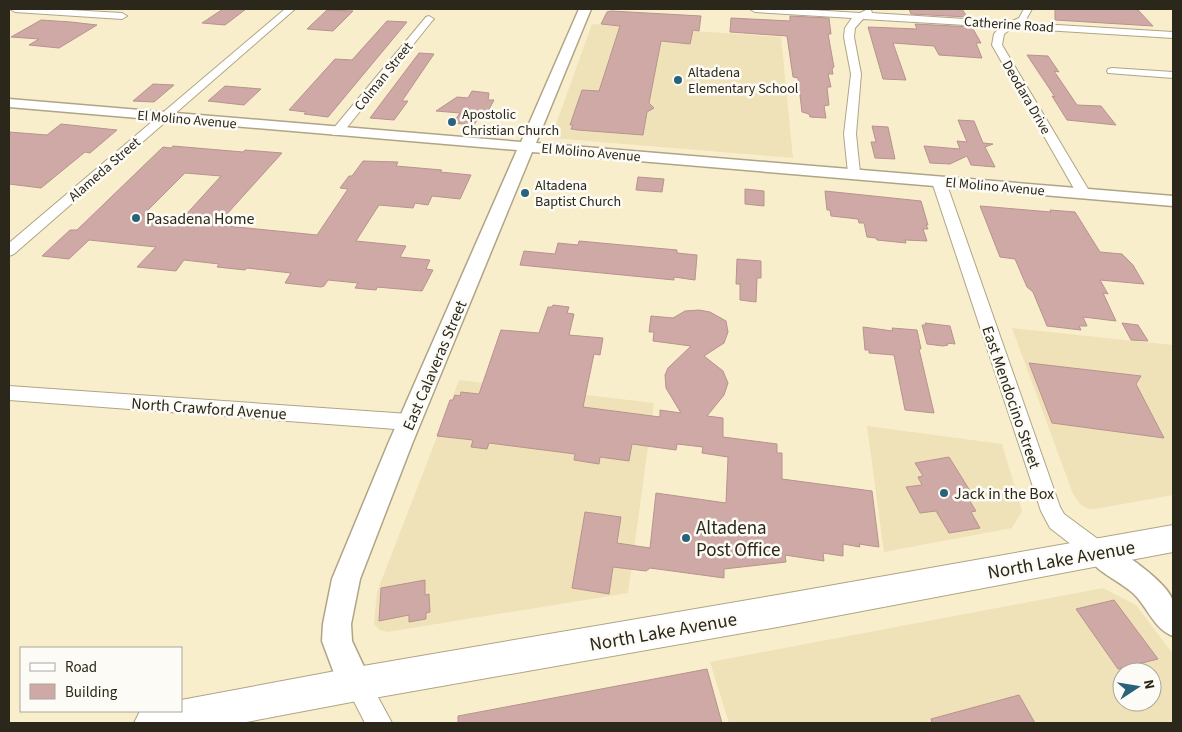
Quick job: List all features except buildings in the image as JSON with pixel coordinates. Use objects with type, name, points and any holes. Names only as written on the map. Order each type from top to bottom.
[{"type":"main road","name":"North Lake Avenue","points":[[152,723],[357,684],[783,610],[1173,538]]},
{"type":"street","points":[[15,9],[122,16]]},
{"type":"street","name":"Alameda Street","points":[[9,251],[290,9]]},
{"type":"street","name":"East Calaveras Street","points":[[379,723],[346,665],[337,641],[340,605],[346,578],[585,9]]},
{"type":"street","name":"Catherine Road","points":[[755,9],[1173,35]]},
{"type":"street","points":[[854,173],[850,150],[850,125],[856,74],[849,37],[850,28],[856,19],[872,9]]},
{"type":"street","name":"Deodara Drive","points":[[1028,9],[1023,20],[1003,28],[999,33],[997,45],[1084,194]]},
{"type":"street","name":"Colman Street","points":[[337,132],[429,19]]},
{"type":"street","points":[[1112,71],[1173,74]]},
{"type":"street","name":"El Molino Avenue","points":[[9,103],[1173,201]]},
{"type":"street","name":"East Mendocino Street","points":[[939,182],[1050,511],[1057,521],[1144,585],[1173,622]]},
{"type":"street","name":"North Crawford Avenue","points":[[9,393],[410,422]]},
{"type":"shaded area","name":"Altadena Elementary School","points":[[592,24],[781,37],[793,158],[551,138]]},
{"type":"shaded area","points":[[1012,328],[1173,345],[1173,495],[1095,509],[1088,509],[1080,504],[1073,494]]},
{"type":"shaded area","points":[[459,380],[654,403],[628,593],[387,632],[380,630],[374,624],[377,592]]},
{"type":"shaded area","points":[[867,426],[1002,444],[1022,511],[1012,528],[884,552]]},
{"type":"shaded area","points":[[1103,588],[1136,605],[1173,654],[1173,723],[729,723],[710,662]]},
{"type":"place","name":"Altadena Elementary School","points":[[678,80]]},
{"type":"place","name":"Apostolic Christian Church","points":[[452,122]]},
{"type":"place","name":"Altadena Baptist Church","points":[[525,193]]},
{"type":"place","name":"Pasadena Home","points":[[136,218]]},
{"type":"place","name":"Jack in the Box","points":[[944,493]]},
{"type":"place","name":"Altadena Post Office","points":[[686,538]]}]
